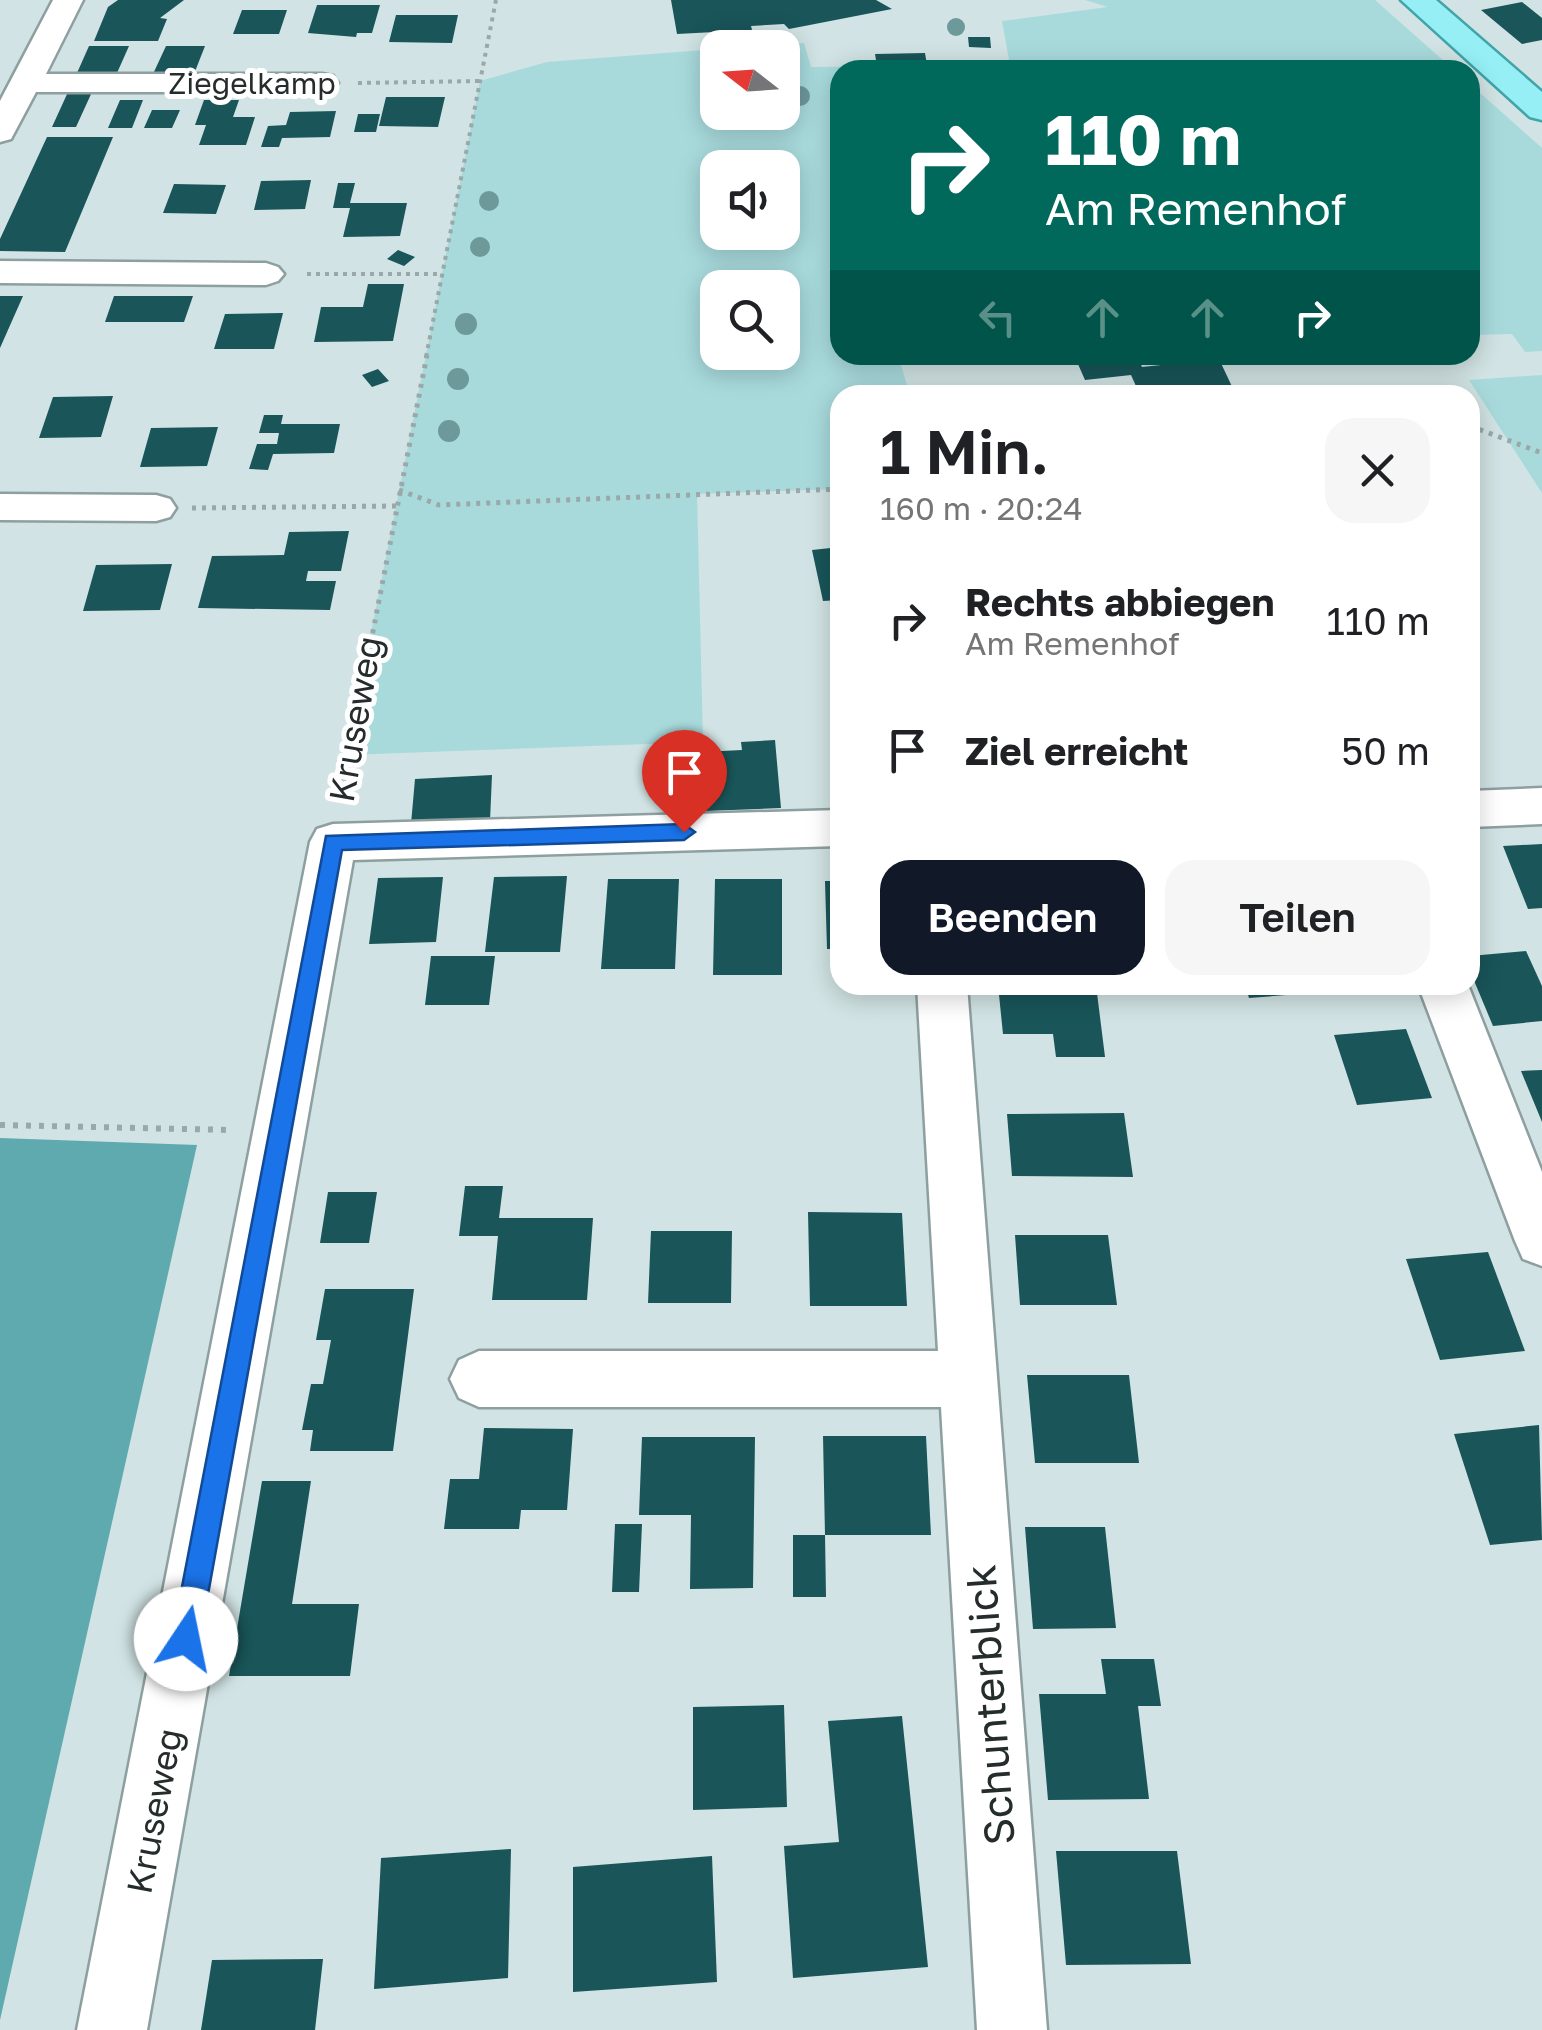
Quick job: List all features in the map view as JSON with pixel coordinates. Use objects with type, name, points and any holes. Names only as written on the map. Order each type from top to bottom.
[{"type":"main road","points":[[1417,0],[1542,110]]},
{"type":"street","points":[[0,132],[68,0]]},
{"type":"street","name":"Ziegelkamp","points":[[24,83],[322,83]]},
{"type":"street","points":[[0,272],[266,274]]},
{"type":"street","points":[[0,507],[156,508]]},
{"type":"street","points":[[1480,809],[1542,806]]},
{"type":"street","points":[[333,842],[830,828]]},
{"type":"street","name":"Kruseweg","points":[[112,2030],[333,842]]},
{"type":"street","name":"Schunterblick","points":[[943,995],[1012,2030]]},
{"type":"street","points":[[1446,995],[1542,1241]]},
{"type":"street","points":[[478,1379],[966,1379]]},
{"type":"path","name":"Kruseweg","points":[[333,842],[398,490],[496,0]]},
{"type":"path","name":"Ziegelkamp","points":[[322,83],[480,80]]},
{"type":"path","points":[[266,274],[442,274]]},
{"type":"path","points":[[1480,430],[1542,453]]},
{"type":"path","points":[[398,490],[439,504],[830,489]]},
{"type":"path","points":[[156,508],[396,506]]},
{"type":"path","points":[[0,1125],[282,1131]]},
{"type":"shaded area","points":[[1085,0],[1375,0],[1443,60],[1009,60],[1002,21],[1108,7]]},
{"type":"shaded area","points":[[800,43],[804,43],[811,67],[830,67],[830,365],[901,365],[907,385],[830,385],[830,489],[697,494],[703,742],[347,755],[480,81],[547,62],[700,50],[700,130],[800,130]]},
{"type":"shaded area","points":[[1480,93],[1542,148],[1542,351],[1525,352],[1512,334],[1480,335]]},
{"type":"shaded area","points":[[1542,375],[1542,493],[1480,397],[1480,385],[1472,385],[1469,380]]},
{"type":"shaded area","points":[[0,1138],[197,1145],[0,2020]]},
{"type":"building","points":[[118,0],[184,0],[160,18],[167,19],[158,41],[94,41],[108,7]]},
{"type":"building","points":[[671,0],[876,0],[892,9],[789,29],[784,24],[677,34]]},
{"type":"building","points":[[1522,2],[1542,18],[1542,40],[1522,44],[1481,10]]},
{"type":"building","points":[[317,5],[380,5],[372,33],[357,33],[356,37],[308,33]]},
{"type":"building","points":[[242,10],[287,10],[279,34],[233,34]]},
{"type":"building","points":[[396,15],[458,15],[452,43],[389,42]]},
{"type":"building","points":[[968,37],[990,37],[991,48],[969,47]]},
{"type":"building","points":[[89,46],[129,46],[117,73],[77,73]]},
{"type":"building","points":[[166,46],[205,46],[194,74],[153,74]]},
{"type":"building","points":[[925,53],[926,60],[876,60],[875,54]]},
{"type":"building","points":[[68,92],[92,92],[76,127],[52,127]]},
{"type":"building","points":[[386,97],[445,97],[438,127],[379,126]]},
{"type":"building","points":[[120,100],[143,100],[132,128],[108,128]]},
{"type":"building","points":[[204,100],[239,100],[233,117],[255,117],[246,145],[199,145],[206,125],[195,125]]},
{"type":"building","points":[[152,110],[180,110],[172,128],[144,128]]},
{"type":"building","points":[[336,111],[330,137],[282,138],[279,147],[261,147],[268,126],[286,125],[290,112]]},
{"type":"building","points":[[358,114],[380,114],[376,132],[354,132]]},
{"type":"building","points":[[47,137],[113,137],[65,252],[0,251],[0,239]]},
{"type":"building","points":[[311,180],[305,209],[254,210],[261,181]]},
{"type":"building","points":[[338,183],[355,183],[350,203],[407,203],[400,236],[343,237],[350,208],[333,208]]},
{"type":"building","points":[[174,184],[226,185],[216,214],[163,213]]},
{"type":"building","points":[[398,250],[415,257],[404,266],[387,259]]},
{"type":"building","points":[[368,284],[404,284],[393,341],[314,342],[321,307],[363,307]]},
{"type":"building","points":[[0,296],[23,296],[0,348]]},
{"type":"building","points":[[114,296],[193,296],[184,322],[105,322]]},
{"type":"building","points":[[283,313],[274,349],[214,349],[225,314]]},
{"type":"building","points":[[1078,365],[1222,365],[1231,385],[1136,385],[1131,375],[1085,380]]},
{"type":"building","points":[[378,369],[389,381],[372,387],[362,375]]},
{"type":"building","points":[[113,396],[101,437],[39,438],[53,397]]},
{"type":"building","points":[[264,415],[283,415],[281,424],[340,424],[334,453],[273,454],[268,470],[249,469],[257,444],[277,444],[279,433],[259,433]]},
{"type":"building","points":[[218,427],[207,466],[140,467],[151,428]]},
{"type":"building","points":[[349,531],[341,571],[308,571],[306,581],[336,581],[330,610],[198,608],[212,556],[284,555],[289,532]]},
{"type":"building","points":[[830,548],[830,601],[823,601],[812,550]]},
{"type":"building","points":[[172,564],[160,610],[83,611],[96,565]]},
{"type":"building","points":[[775,740],[781,808],[680,812],[678,762],[703,761],[702,752],[742,750],[741,742]]},
{"type":"building","points":[[492,775],[490,821],[411,824],[415,779]]},
{"type":"building","points":[[1542,844],[1542,908],[1528,909],[1503,846]]},
{"type":"building","points":[[567,876],[560,952],[485,952],[494,877]]},
{"type":"building","points":[[443,877],[436,942],[369,944],[378,878]]},
{"type":"building","points":[[608,879],[679,879],[675,969],[601,969]]},
{"type":"building","points":[[715,879],[782,879],[782,975],[713,975]]},
{"type":"building","points":[[825,881],[830,881],[830,949]]},
{"type":"building","points":[[1526,951],[1542,986],[1542,1021],[1493,1026],[1480,995],[1480,955]]},
{"type":"building","points":[[431,956],[495,956],[489,1005],[425,1005]]},
{"type":"building","points":[[999,995],[1097,995],[1105,1057],[1056,1057],[1053,1034],[1003,1034]]},
{"type":"building","points":[[1406,1029],[1432,1098],[1357,1105],[1334,1035]]},
{"type":"building","points":[[1542,1070],[1542,1122],[1521,1071]]},
{"type":"building","points":[[1124,1113],[1133,1177],[1012,1176],[1007,1114]]},
{"type":"building","points":[[465,1186],[503,1186],[499,1218],[593,1218],[587,1300],[492,1300],[498,1236],[459,1236]]},
{"type":"building","points":[[328,1192],[377,1192],[369,1243],[320,1243]]},
{"type":"building","points":[[808,1212],[902,1213],[907,1306],[810,1306]]},
{"type":"building","points":[[651,1231],[732,1231],[731,1303],[648,1303]]},
{"type":"building","points":[[1015,1235],[1108,1235],[1117,1305],[1020,1305]]},
{"type":"building","points":[[1488,1252],[1525,1351],[1440,1360],[1406,1259]]},
{"type":"building","points":[[325,1289],[414,1289],[393,1451],[310,1451],[313,1430],[302,1430],[311,1384],[323,1384],[331,1340],[316,1340]]},
{"type":"building","points":[[1027,1375],[1129,1375],[1139,1463],[1035,1463]]},
{"type":"building","points":[[1539,1425],[1542,1540],[1490,1545],[1454,1434]]},
{"type":"building","points":[[484,1428],[573,1429],[567,1510],[521,1510],[519,1529],[444,1529],[450,1479],[479,1479]]},
{"type":"building","points":[[823,1436],[926,1436],[931,1535],[825,1535]]},
{"type":"building","points":[[642,1437],[755,1437],[753,1588],[690,1589],[691,1515],[639,1515]]},
{"type":"building","points":[[262,1481],[311,1481],[292,1604],[359,1604],[350,1676],[229,1676]]},
{"type":"building","points":[[615,1524],[642,1524],[639,1592],[612,1592]]},
{"type":"building","points":[[1025,1527],[1105,1527],[1116,1628],[1033,1629]]},
{"type":"building","points":[[793,1535],[825,1535],[826,1597],[793,1597]]},
{"type":"building","points":[[1101,1659],[1154,1659],[1161,1706],[1138,1706],[1149,1799],[1048,1800],[1039,1694],[1106,1694]]},
{"type":"building","points":[[784,1705],[787,1807],[693,1810],[693,1707]]},
{"type":"building","points":[[902,1716],[928,1967],[793,1978],[784,1846],[839,1842],[828,1721]]},
{"type":"building","points":[[511,1849],[508,1978],[374,1989],[381,1858]]},
{"type":"building","points":[[1056,1851],[1177,1851],[1191,1964],[1066,1965]]},
{"type":"building","points":[[712,1856],[717,1982],[573,1992],[573,1867]]},
{"type":"building","points":[[323,1959],[315,2030],[201,2030],[212,1960]]},
{"type":"route","points":[[186,1639],[333,842],[684,832]]}]
